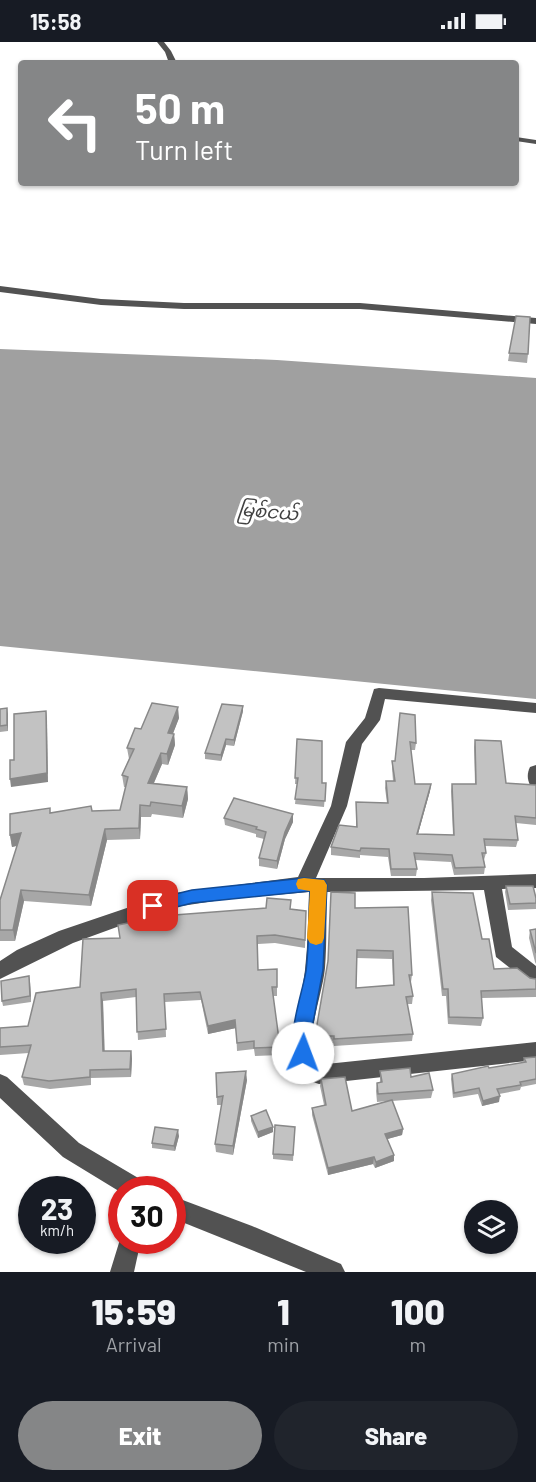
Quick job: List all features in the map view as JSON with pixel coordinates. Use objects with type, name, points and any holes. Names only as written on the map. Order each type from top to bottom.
[{"type":"street","points":[[160,42],[172,60]]},
{"type":"street","points":[[519,139],[536,142]]},
{"type":"street","points":[[0,289],[101,302],[184,306],[381,307],[536,321]]},
{"type":"street","points":[[536,708],[379,693],[372,720],[354,742],[339,806],[311,885],[315,970],[304,1023],[303,1053],[310,1072],[319,1075],[536,1051]]},
{"type":"street","points":[[536,771],[536,781]]},
{"type":"street","points":[[0,971],[24,956],[76,933],[168,901],[192,896],[311,885],[424,885],[536,881]]},
{"type":"street","points":[[492,883],[503,951],[536,977]]},
{"type":"street","points":[[0,1084],[71,1150],[114,1176]]},
{"type":"street","points":[[186,1212],[252,1237],[333,1272]]},
{"type":"street","points":[[122,1272],[126,1254]]},
{"type":"water","name":"မြစ်ငယ်","points":[[0,349],[277,360],[536,378],[536,699],[0,646]]},
{"type":"building","points":[[516,316],[530,317],[528,354],[509,353]]},
{"type":"building","points":[[152,703],[178,707],[168,733],[174,734],[167,754],[161,753],[148,783],[187,787],[182,806],[151,802],[150,806],[140,805],[139,828],[105,829],[89,895],[21,890],[13,930],[0,930],[0,900],[21,833],[10,835],[10,814],[50,808],[50,813],[91,806],[92,811],[120,810],[128,777],[122,775],[134,749],[127,748],[135,728],[141,729]]},
{"type":"building","points":[[222,704],[243,706],[234,740],[226,739],[221,755],[205,753]]},
{"type":"building","points":[[7,708],[7,725],[0,726],[0,709]]},
{"type":"building","points":[[46,711],[47,773],[10,779],[10,760],[14,760],[14,714]]},
{"type":"building","points":[[400,713],[415,715],[416,743],[410,742],[415,784],[431,784],[417,834],[454,835],[452,784],[476,784],[475,740],[501,741],[506,783],[536,785],[536,818],[515,816],[518,840],[484,839],[486,853],[482,853],[485,867],[455,868],[452,855],[414,853],[417,869],[391,869],[389,849],[361,848],[360,851],[331,847],[339,825],[357,827],[356,802],[388,803],[386,781],[395,781],[392,761],[395,761]]},
{"type":"building","points":[[297,739],[322,741],[322,783],[326,783],[325,801],[295,799],[298,778],[295,778]]},
{"type":"building","points":[[234,798],[293,814],[277,861],[259,858],[266,832],[256,829],[257,827],[224,818]]},
{"type":"building","points":[[506,886],[533,886],[536,903],[510,904]]},
{"type":"building","points":[[331,892],[355,893],[355,908],[408,907],[412,975],[409,975],[413,996],[406,997],[413,1034],[334,1039],[334,1036],[315,1036],[328,961]],"holes":[[[357,950],[393,951],[394,985],[356,988]]]},
{"type":"building","points":[[432,892],[473,893],[482,939],[489,939],[494,969],[517,968],[530,978],[536,979],[536,989],[481,991],[483,1018],[449,1017],[448,989],[443,989]]},
{"type":"building","points":[[267,898],[291,900],[290,909],[306,911],[305,940],[275,935],[257,936],[258,970],[277,969],[277,987],[272,987],[280,1047],[254,1048],[254,1041],[237,1043],[235,1020],[208,1026],[200,992],[164,994],[166,1029],[137,1032],[136,989],[101,993],[103,1051],[131,1051],[130,1069],[90,1070],[90,1077],[49,1081],[22,1077],[31,1045],[0,1047],[0,1028],[28,1026],[36,993],[80,987],[83,939],[120,938],[118,925],[161,916],[266,908]]},
{"type":"building","points":[[536,929],[536,953],[530,930]]},
{"type":"building","points":[[29,976],[30,996],[2,1001],[1,981]]},
{"type":"building","points":[[536,1057],[536,1079],[520,1082],[521,1085],[497,1089],[500,1096],[483,1101],[479,1088],[454,1093],[452,1074],[488,1066],[489,1068],[526,1062],[524,1058]]},
{"type":"building","points":[[410,1068],[411,1077],[429,1073],[433,1090],[378,1094],[377,1083],[382,1082],[380,1071]]},
{"type":"building","points":[[246,1071],[233,1146],[215,1144],[223,1096],[217,1097],[216,1073]]},
{"type":"building","points":[[345,1077],[352,1111],[392,1100],[403,1129],[385,1134],[394,1155],[376,1162],[374,1157],[328,1168],[312,1108],[326,1105],[321,1079]]},
{"type":"building","points":[[266,1110],[273,1127],[258,1132],[251,1116]]},
{"type":"building","points":[[275,1125],[295,1127],[293,1155],[273,1154]]},
{"type":"building","points":[[155,1127],[178,1130],[174,1146],[152,1143]]},
{"type":"slow traffic","points":[[304,884],[318,885],[316,938]]},
{"type":"route","points":[[153,906],[192,896],[304,884],[318,885],[315,970],[304,1023],[303,1053]]}]
